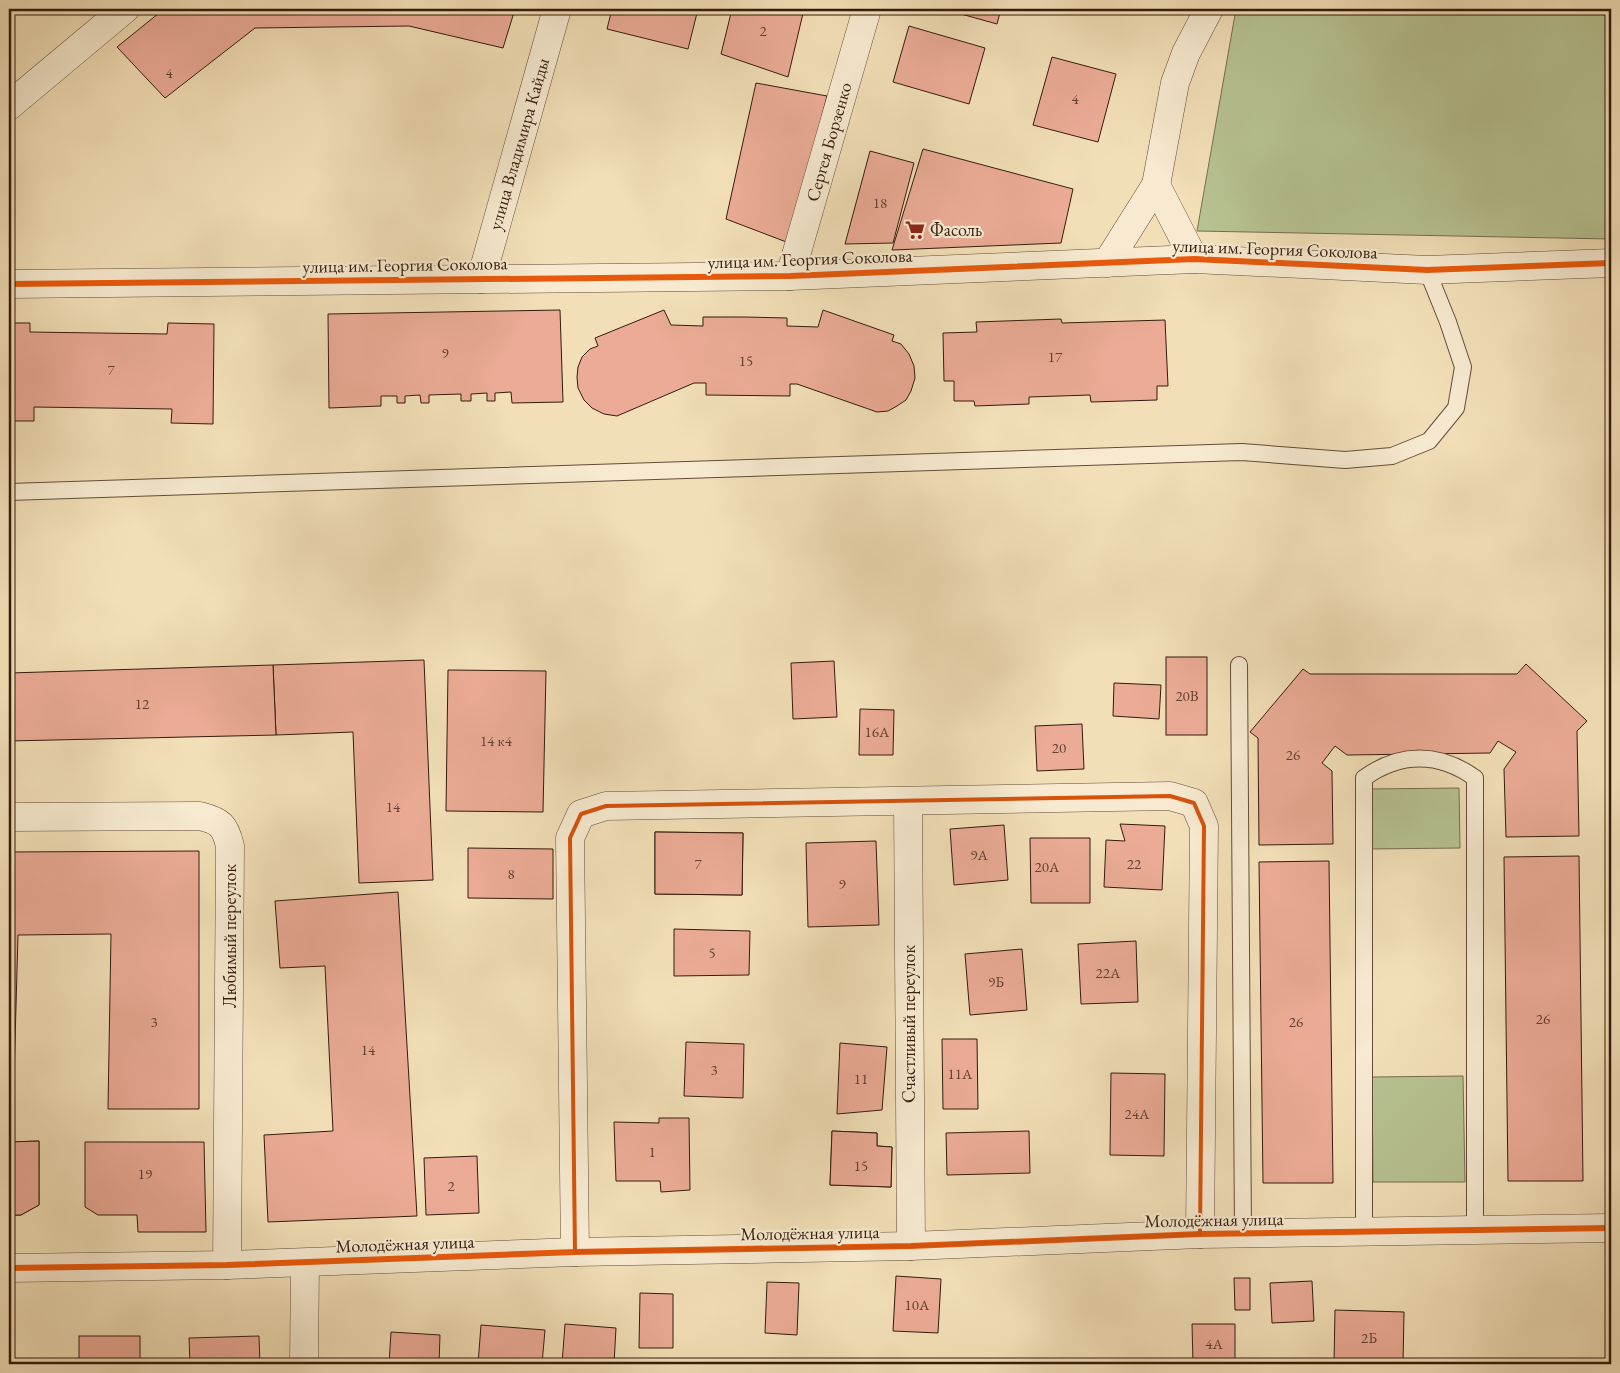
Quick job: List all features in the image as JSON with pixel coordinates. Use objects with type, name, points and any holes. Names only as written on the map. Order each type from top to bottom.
[{"type":"street","points":[[9,106],[125,9]]},
{"type":"street","name":"улица Владимира Кайды","points":[[481,279],[557,9]]},
{"type":"street","name":"Сергея Борзенко","points":[[790,276],[867,9]]},
{"type":"street","points":[[1106,263],[1156,185],[1175,83],[1186,53],[1209,9]]},
{"type":"street","points":[[1156,185],[1194,259]]},
{"type":"street","name":"улица им. Георгия Соколова","points":[[9,284],[790,276],[1194,259],[1428,270],[1611,263]]},
{"type":"street","points":[[575,1252],[570,838],[580,814],[606,806],[1170,796],[1194,803],[1204,826],[1200,1234]]},
{"type":"street","name":"Счастливый переулок","points":[[908,802],[911,1246]]},
{"type":"street","name":"Любимый переулок","points":[[9,817],[200,816],[215,820],[226,831],[230,846],[227,1265]]},
{"type":"street","name":"Молодёжная улица","points":[[9,1268],[227,1265],[575,1252],[911,1246],[1200,1234],[1611,1228]]},
{"type":"street","points":[[304,1364],[305,1263]]},
{"type":"lane","points":[[9,492],[1242,452],[1345,460],[1392,456],[1429,441],[1456,408],[1463,367],[1428,270]]},
{"type":"lane","points":[[1239,665],[1243,1233]]},
{"type":"lane","points":[[1364,1233],[1364,778],[1385,765],[1403,759],[1417,758],[1430,758],[1444,762],[1461,769],[1475,778],[1475,1230]]},
{"type":"highlighted area","points":[[1170,796],[1194,803],[1204,826],[1200,1234],[911,1246],[575,1252],[570,838],[581,814],[606,806]]},
{"type":"green space","points":[[1236,9],[1611,9],[1611,239],[1197,231]]},
{"type":"green space","points":[[1459,788],[1460,848],[1368,849],[1368,789]]},
{"type":"green space","points":[[1463,1076],[1465,1182],[1373,1182],[1372,1077]]},
{"type":"building","points":[[164,9],[515,9],[503,48],[409,26],[255,28],[165,98],[117,47]]},
{"type":"building","points":[[612,9],[698,9],[688,49],[607,29]]},
{"type":"building","points":[[732,9],[804,9],[788,77],[721,54]]},
{"type":"building","points":[[943,9],[1001,9],[997,24]]},
{"type":"building","points":[[909,26],[985,48],[969,104],[893,82]]},
{"type":"building","points":[[1052,57],[1116,74],[1098,142],[1033,125]]},
{"type":"building","points":[[756,83],[827,96],[789,243],[726,219]]},
{"type":"building","points":[[923,149],[1073,189],[1061,243],[892,250]]},
{"type":"building","points":[[870,151],[914,163],[893,243],[845,244]]},
{"type":"building","points":[[560,310],[563,402],[512,403],[511,392],[495,393],[495,401],[487,401],[487,393],[471,394],[471,401],[461,401],[461,394],[429,395],[429,403],[421,403],[420,395],[405,396],[405,403],[397,403],[397,396],[381,396],[381,406],[329,408],[328,314]]},
{"type":"building","points":[[664,310],[671,325],[703,326],[703,317],[745,317],[787,318],[787,326],[818,327],[823,310],[894,335],[892,341],[901,344],[909,354],[914,366],[915,378],[906,400],[888,411],[877,412],[797,384],[790,384],[790,396],[706,395],[706,383],[694,383],[617,416],[604,414],[592,408],[584,400],[578,388],[577,377],[582,357],[590,349],[598,346],[595,338]]},
{"type":"building","points":[[1061,319],[1062,323],[1165,320],[1168,386],[1157,386],[1157,400],[1091,402],[1090,395],[1029,397],[1029,404],[975,406],[974,401],[954,401],[954,381],[944,381],[943,333],[977,332],[976,322]]},
{"type":"building","points":[[9,323],[30,323],[30,332],[167,334],[168,323],[214,324],[213,424],[171,423],[172,409],[34,407],[34,421],[9,421]]},
{"type":"building","points":[[1166,657],[1207,657],[1207,735],[1166,735]]},
{"type":"building","points":[[424,660],[433,880],[359,883],[353,732],[276,735],[273,665]]},
{"type":"building","points":[[834,661],[837,717],[793,719],[791,663]]},
{"type":"building","points":[[1526,664],[1587,721],[1577,731],[1579,836],[1506,837],[1504,769],[1516,752],[1498,741],[1490,753],[1347,755],[1335,746],[1322,763],[1332,771],[1333,844],[1259,845],[1258,738],[1250,732],[1303,669],[1310,674],[1517,674]]},
{"type":"building","points":[[273,665],[276,735],[9,741],[9,673]]},
{"type":"building","points":[[448,670],[546,671],[543,812],[446,811]]},
{"type":"building","points":[[1114,683],[1161,685],[1159,719],[1113,716]]},
{"type":"building","points":[[860,709],[894,710],[893,755],[859,755]]},
{"type":"building","points":[[1082,724],[1084,769],[1037,771],[1035,726]]},
{"type":"building","points":[[1120,824],[1165,826],[1162,890],[1104,887],[1106,840],[1125,841]]},
{"type":"building","points":[[1004,825],[1008,880],[954,885],[950,829]]},
{"type":"building","points":[[655,832],[743,833],[742,895],[655,894]]},
{"type":"building","points":[[655,832],[743,833],[742,895],[655,894]]},
{"type":"building","points":[[1030,838],[1090,838],[1090,903],[1031,903]]},
{"type":"building","points":[[876,841],[879,925],[808,927],[806,843]]},
{"type":"building","points":[[468,848],[553,849],[553,899],[468,898]]},
{"type":"building","points":[[199,851],[199,1109],[108,1109],[111,934],[18,935],[13,1114],[9,1114],[9,852]]},
{"type":"building","points":[[1579,856],[1583,1181],[1508,1181],[1504,857]]},
{"type":"building","points":[[1329,861],[1333,1183],[1263,1183],[1259,862]]},
{"type":"building","points":[[398,892],[417,1216],[268,1222],[264,1135],[333,1131],[325,966],[280,968],[275,901]]},
{"type":"building","points":[[674,929],[750,931],[749,975],[674,976]]},
{"type":"building","points":[[1136,941],[1138,1002],[1081,1004],[1078,944]]},
{"type":"building","points":[[1022,949],[1027,1010],[970,1015],[965,954]]},
{"type":"building","points":[[942,1039],[977,1039],[978,1109],[943,1109]]},
{"type":"building","points":[[686,1042],[744,1044],[743,1098],[684,1096]]},
{"type":"building","points":[[840,1043],[887,1047],[882,1110],[837,1114]]},
{"type":"building","points":[[1111,1073],[1165,1074],[1164,1156],[1110,1155]]},
{"type":"building","points":[[659,1118],[689,1118],[690,1190],[661,1192],[660,1181],[616,1181],[614,1122],[659,1123]]},
{"type":"building","points":[[832,1131],[877,1133],[877,1146],[892,1147],[891,1187],[830,1185]]},
{"type":"building","points":[[832,1131],[877,1133],[877,1146],[892,1147],[891,1187],[830,1185]]},
{"type":"building","points":[[1029,1131],[1030,1173],[947,1175],[946,1133]]},
{"type":"building","points":[[39,1141],[39,1205],[21,1215],[9,1215],[9,1142]]},
{"type":"building","points":[[39,1141],[39,1205],[21,1215],[9,1215],[9,1142]]},
{"type":"building","points":[[85,1142],[204,1142],[206,1232],[138,1232],[137,1215],[98,1215],[85,1207]]},
{"type":"building","points":[[477,1156],[479,1213],[426,1215],[424,1158]]},
{"type":"building","points":[[896,1276],[941,1279],[938,1333],[893,1331]]},
{"type":"building","points":[[1234,1278],[1250,1278],[1250,1310],[1235,1310]]},
{"type":"building","points":[[1312,1281],[1314,1321],[1272,1323],[1270,1283]]},
{"type":"building","points":[[767,1282],[799,1283],[797,1335],[765,1333]]},
{"type":"building","points":[[640,1293],[673,1294],[673,1348],[639,1348]]},
{"type":"building","points":[[1335,1310],[1404,1312],[1403,1364],[1334,1364]]},
{"type":"building","points":[[565,1324],[616,1328],[614,1364],[562,1364]]},
{"type":"building","points":[[1192,1324],[1235,1324],[1235,1364],[1193,1364]]},
{"type":"building","points":[[481,1325],[545,1330],[542,1364],[478,1364]]},
{"type":"building","points":[[391,1332],[440,1335],[439,1364],[389,1364]]},
{"type":"building","points":[[79,1336],[140,1336],[140,1364],[79,1364]]},
{"type":"building","points":[[259,1336],[260,1364],[190,1364],[189,1338]]},
{"type":"building","points":[[801,1359],[801,1364],[749,1364],[749,1360]]},
{"type":"cycle path","points":[[9,284],[790,276],[1194,259],[1427,270],[1611,263]]},
{"type":"cycle path","points":[[9,1268],[227,1265],[575,1252],[911,1246],[1200,1234],[1611,1228]]},
{"type":"place","name":"Фасоль","points":[[915,230]]}]
